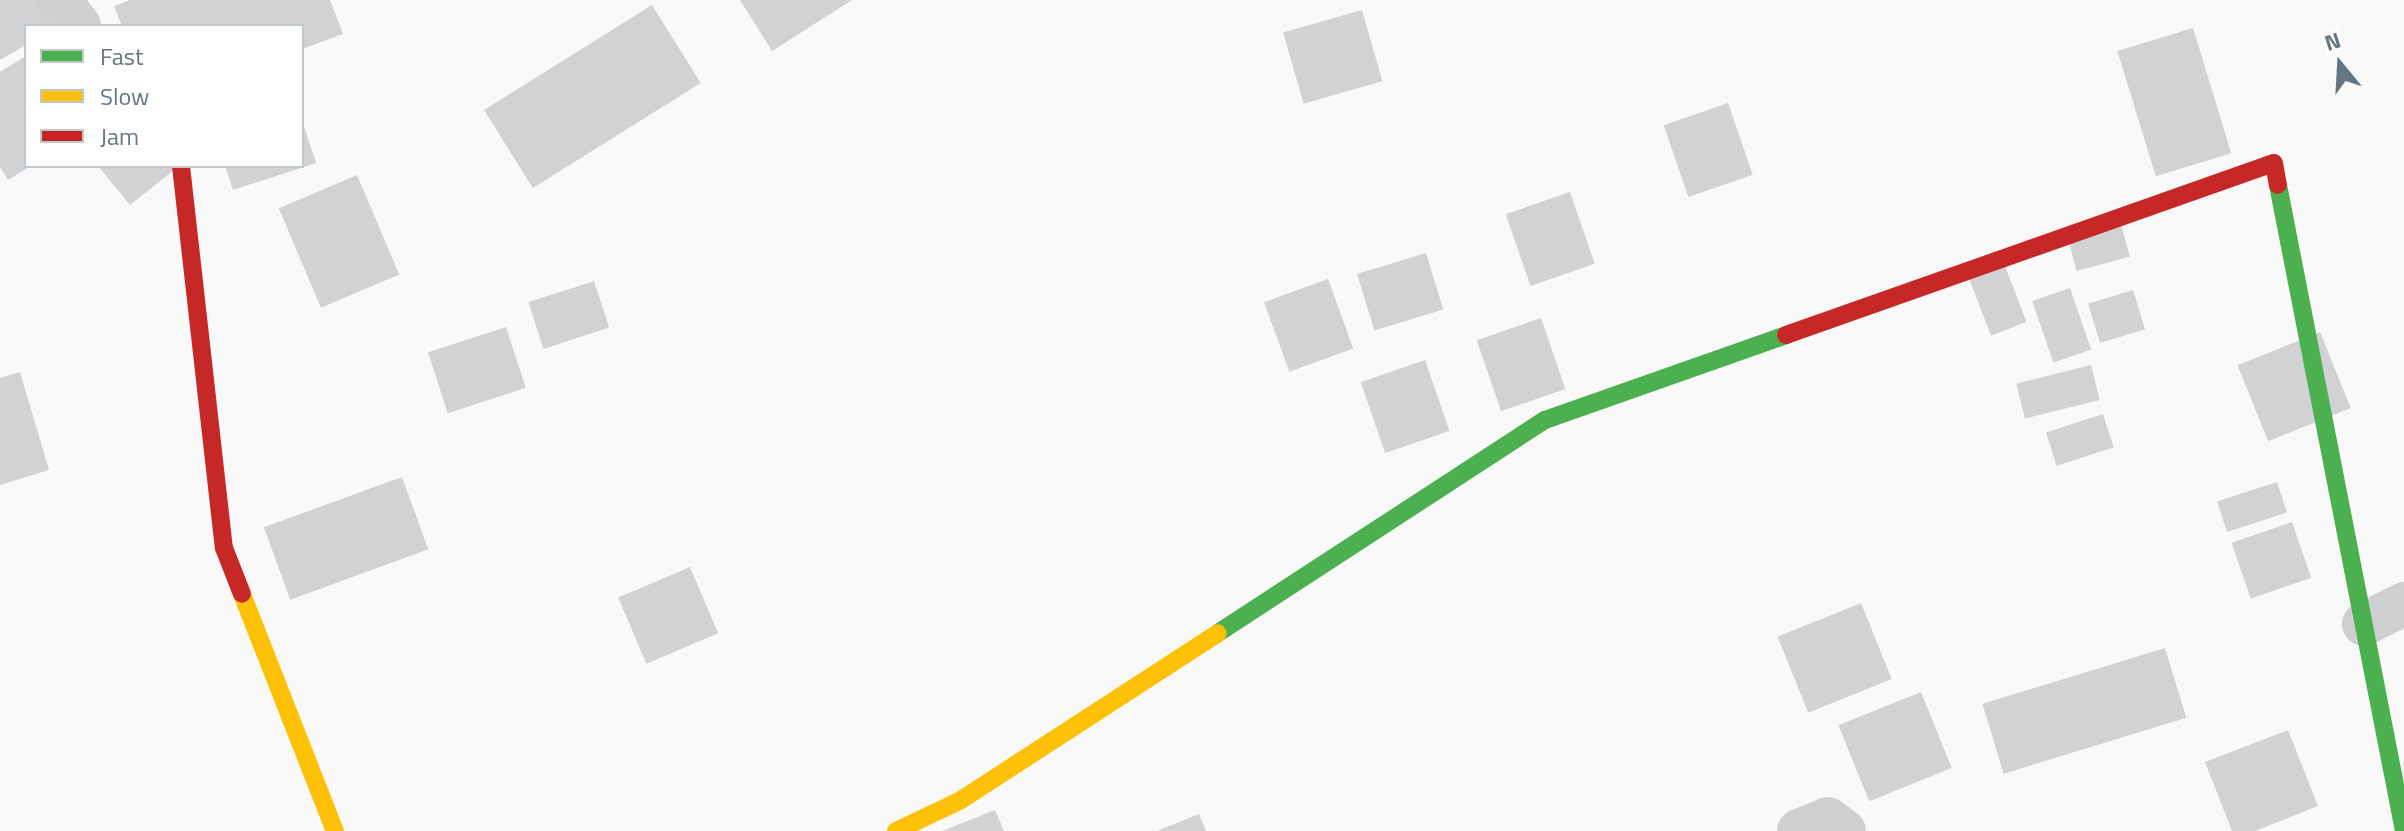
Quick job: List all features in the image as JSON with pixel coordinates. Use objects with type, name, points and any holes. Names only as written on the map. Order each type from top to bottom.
[{"type":"street","points":[[59,0],[77,24]]},
{"type":"street","points":[[896,831],[961,800],[1545,420],[2274,163],[2404,831]]},
{"type":"street","points":[[181,168],[224,548],[335,831]]},
{"type":"street","points":[[2364,624],[2404,604]]},
{"type":"street","points":[[1799,831],[1828,819],[1844,831]]},
{"type":"building","points":[[0,0],[79,0],[61,24],[24,24],[24,46],[0,60]]},
{"type":"building","points":[[130,0],[330,0],[343,34],[304,48],[304,24],[121,24],[114,6]]},
{"type":"building","points":[[740,0],[852,0],[772,51]]},
{"type":"building","points":[[652,5],[701,83],[533,188],[484,110]]},
{"type":"building","points":[[1362,10],[1382,81],[1304,104],[1283,33]]},
{"type":"building","points":[[2193,28],[2231,153],[2156,176],[2117,51]]},
{"type":"building","points":[[24,57],[24,168],[28,168],[8,180],[0,167],[0,72]]},
{"type":"building","points":[[1728,103],[1753,175],[1688,197],[1664,125]]},
{"type":"building","points":[[304,127],[316,163],[304,167]]},
{"type":"building","points":[[100,168],[176,168],[130,205]]},
{"type":"building","points":[[226,168],[301,168],[233,190]]},
{"type":"building","points":[[357,175],[399,274],[321,308],[279,208]]},
{"type":"building","points":[[1570,192],[1595,264],[1530,286],[1506,214]]},
{"type":"building","points":[[2121,224],[2130,257],[2077,271],[2068,238]]},
{"type":"building","points":[[1426,253],[1443,309],[1374,330],[1357,274]]},
{"type":"building","points":[[2005,266],[2027,322],[1991,336],[1970,280]]},
{"type":"building","points":[[1328,279],[1353,349],[1289,372],[1264,302]]},
{"type":"building","points":[[594,281],[609,328],[544,349],[528,302]]},
{"type":"building","points":[[2070,288],[2091,349],[2053,362],[2032,301]]},
{"type":"building","points":[[2133,290],[2145,329],[2100,343],[2088,304]]},
{"type":"building","points":[[1541,318],[1565,389],[1501,411],[1477,340]]},
{"type":"building","points":[[506,327],[526,388],[448,413],[428,352]]},
{"type":"building","points":[[2320,332],[2351,408],[2268,441],[2237,365]]},
{"type":"building","points":[[1425,360],[1449,431],[1385,453],[1361,382]]},
{"type":"building","points":[[2091,365],[2100,400],[2025,419],[2016,384]]},
{"type":"building","points":[[20,372],[49,470],[0,485],[0,378]]},
{"type":"building","points":[[2103,414],[2114,447],[2057,466],[2046,433]]},
{"type":"building","points":[[402,477],[428,549],[290,600],[264,527]]},
{"type":"building","points":[[2277,482],[2287,512],[2227,532],[2217,501]]},
{"type":"building","points":[[2292,522],[2311,578],[2251,599],[2231,543]]},
{"type":"building","points":[[690,567],[718,633],[646,664],[618,597]]},
{"type":"building","points":[[1861,603],[1892,679],[1808,713],[1778,637]]},
{"type":"building","points":[[2165,648],[2186,718],[2004,774],[1982,704]]},
{"type":"building","points":[[1921,692],[1952,768],[1869,801],[1838,725]]},
{"type":"building","points":[[2288,730],[2318,806],[2255,831],[2232,831],[2205,762]]},
{"type":"building","points":[[995,810],[1004,831],[942,831]]},
{"type":"building","points":[[1199,814],[1206,831],[1157,831]]},
{"type":"traffic: fast","points":[[2278,185],[2404,831]]},
{"type":"traffic: fast","points":[[1218,633],[1545,420],[1786,335]]},
{"type":"traffic: slow","points":[[242,594],[335,831]]},
{"type":"traffic: slow","points":[[896,831],[961,800],[1218,633]]},
{"type":"traffic: jam","points":[[1786,335],[2274,163],[2278,185]]},
{"type":"traffic: jam","points":[[181,168],[224,548],[242,594]]}]
